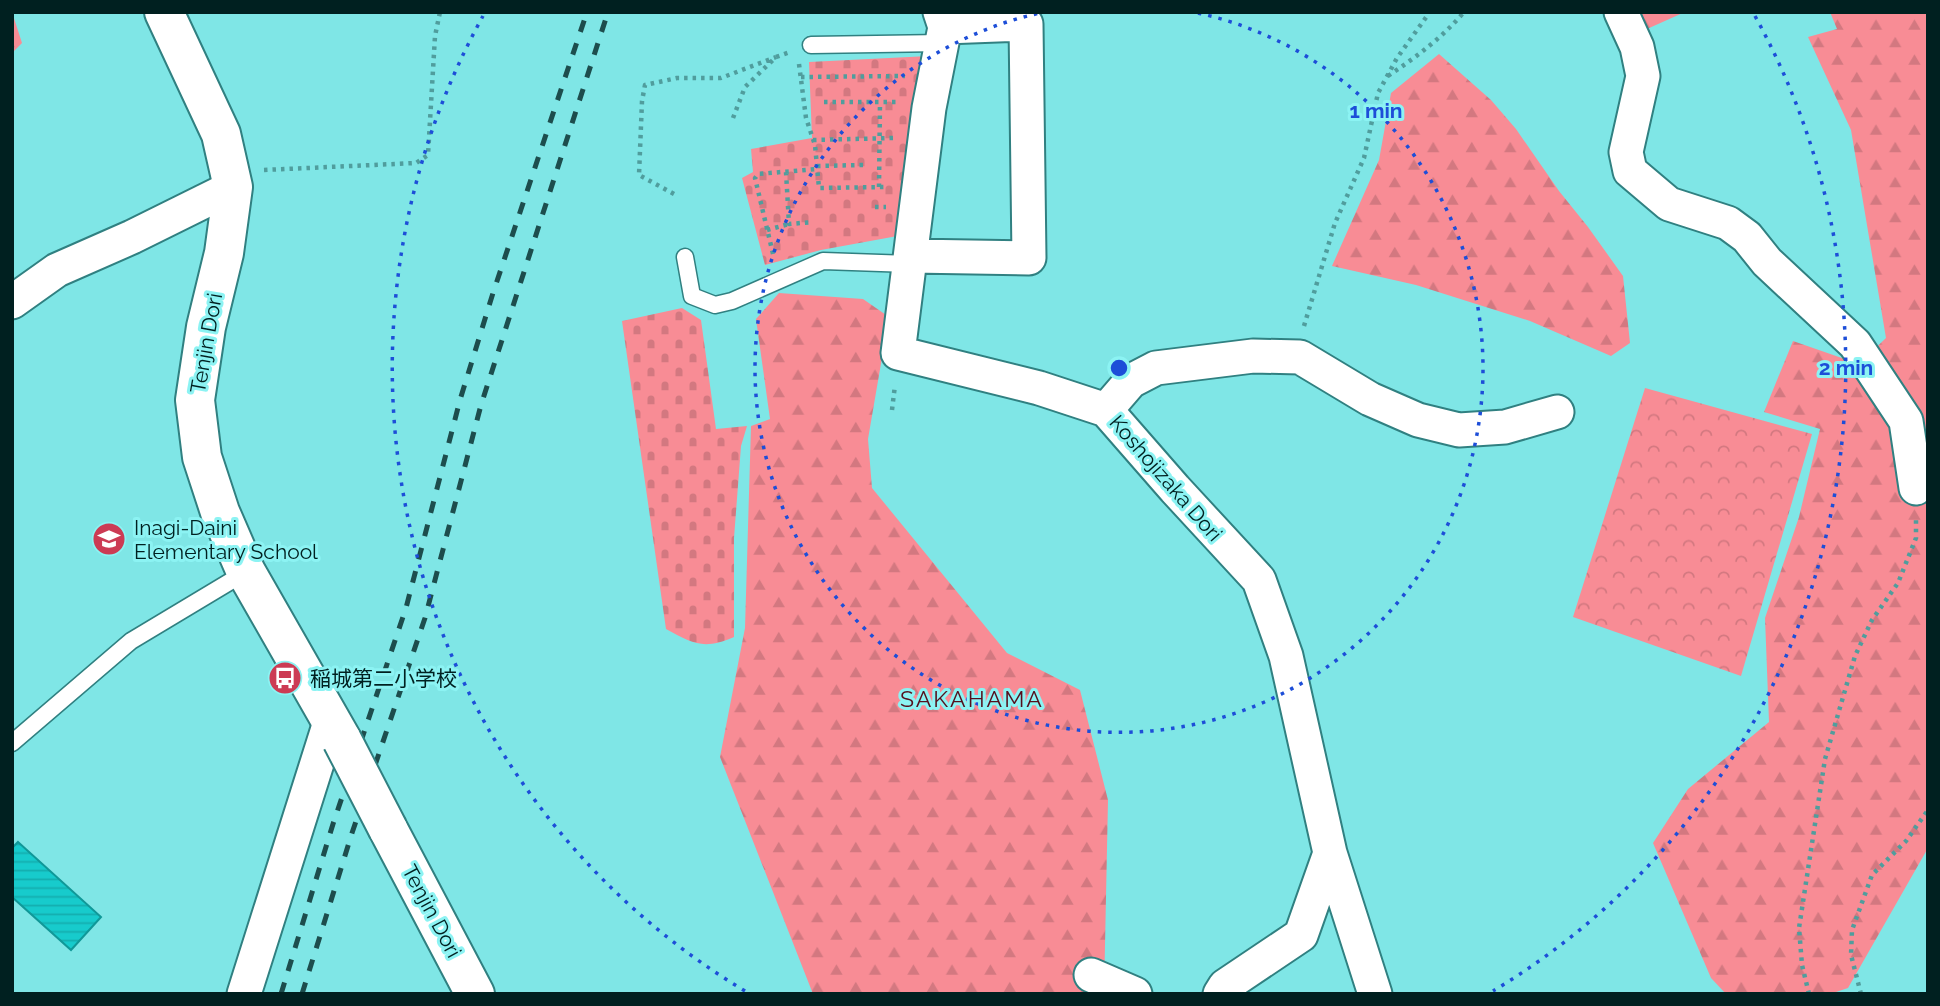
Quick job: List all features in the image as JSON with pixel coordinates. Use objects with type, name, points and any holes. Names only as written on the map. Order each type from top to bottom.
[{"type":"street","name":"Tenjin Dori","points":[[164,12],[221,134],[233,187],[225,254],[206,327],[195,400],[202,457],[220,512],[246,572],[336,730],[475,994]]},
{"type":"street","points":[[1620,12],[1637,47],[1643,76],[1626,152],[1630,171],[1669,204],[1728,223],[1747,237],[1767,262],[1855,344],[1906,421],[1916,488]]},
{"type":"street","points":[[910,260],[1029,258],[1026,24],[942,27]]},
{"type":"street","name":"Koshojizaka Dori","points":[[942,27],[898,353],[1039,388],[1106,410],[1191,508],[1259,580],[1286,656],[1329,853],[1375,994]]},
{"type":"street","points":[[12,302],[57,270],[132,237],[233,187]]},
{"type":"street","points":[[1106,410],[1131,382],[1156,368],[1253,356],[1300,357],[1370,399],[1418,420],[1459,430],[1505,427],[1556,412]]},
{"type":"street","points":[[244,994],[336,730]]},
{"type":"street","points":[[1220,994],[1225,986],[1301,935],[1329,853]]},
{"type":"street","points":[[1091,975],[1135,994]]},
{"type":"lane","points":[[804,47],[942,27]]},
{"type":"lane","points":[[685,257],[692,296],[715,304],[742,298],[823,261],[910,260]]},
{"type":"lane","points":[[12,743],[131,641],[246,572]]},
{"type":"path","points":[[233,187],[267,168],[416,163],[428,155],[435,36],[440,12]]},
{"type":"path","points":[[1387,76],[1416,57],[1449,29],[1464,12]]},
{"type":"path","points":[[1294,357],[1335,223],[1364,158],[1378,93],[1396,58],[1427,16]]},
{"type":"path","points":[[674,194],[639,175],[641,113],[645,85],[677,78],[721,78],[804,47],[801,77],[806,118],[813,140],[818,188],[891,187]]},
{"type":"path","points":[[733,118],[745,87],[776,57]]},
{"type":"path","points":[[801,77],[907,76]]},
{"type":"path","points":[[824,102],[903,102]]},
{"type":"path","points":[[879,187],[880,102]]},
{"type":"path","points":[[813,140],[895,138]]},
{"type":"path","points":[[773,254],[755,177],[758,174],[863,165]]},
{"type":"path","points":[[786,172],[789,225]]},
{"type":"path","points":[[767,230],[813,222]]},
{"type":"path","points":[[1809,994],[1802,965],[1799,928],[1825,759],[1855,656],[1872,620],[1898,583],[1916,538],[1916,488]]},
{"type":"path","points":[[1861,994],[1851,956],[1852,930],[1872,875],[1906,841],[1928,810]]},
{"type":"green space","points":[[12,12],[22,43],[12,53]]},
{"type":"green space","points":[[1629,12],[1685,12],[1638,33]]},
{"type":"green space","points":[[1830,12],[1928,12],[1928,848],[1848,988],[1830,994],[1726,994],[1711,978],[1653,843],[1688,789],[1769,722],[1765,618],[1799,517],[1820,429],[1764,412],[1793,341],[1859,364],[1886,338],[1851,130],[1808,37],[1837,29]]},
{"type":"green space","points":[[1439,54],[1491,100],[1516,129],[1623,276],[1630,343],[1611,356],[1530,321],[1416,285],[1332,266],[1379,160],[1391,93]]},
{"type":"green space","points":[[929,56],[903,235],[821,250],[765,265],[742,178],[753,172],[751,149],[812,138],[809,62]]},
{"type":"green space","points":[[779,293],[863,299],[889,317],[868,439],[872,488],[1007,653],[1080,690],[1108,800],[1104,994],[813,994],[720,757],[745,628],[751,426],[770,419],[756,319]]},
{"type":"green space","points":[[682,308],[701,320],[716,429],[747,426],[741,446],[734,538],[734,637],[706,644],[691,642],[666,629],[622,321]]},
{"type":"green space","points":[[1645,388],[1812,434],[1741,676],[1573,617]]},
{"type":"water","points":[[18,842],[101,917],[71,950],[12,897],[12,848]]},
{"type":"railway","points":[[281,994],[333,824],[406,608],[460,400],[493,293],[587,12]]},
{"type":"railway","points":[[302,994],[352,833],[425,618],[481,405],[608,12]]},
{"type":"place","name":"Inagi-Daini Elementary School","points":[[109,539]]},
{"type":"place","name":"稲城第二小学校","points":[[285,678]]},
{"type":"district","name":"SAKAHAMA","points":[[972,698]]}]
